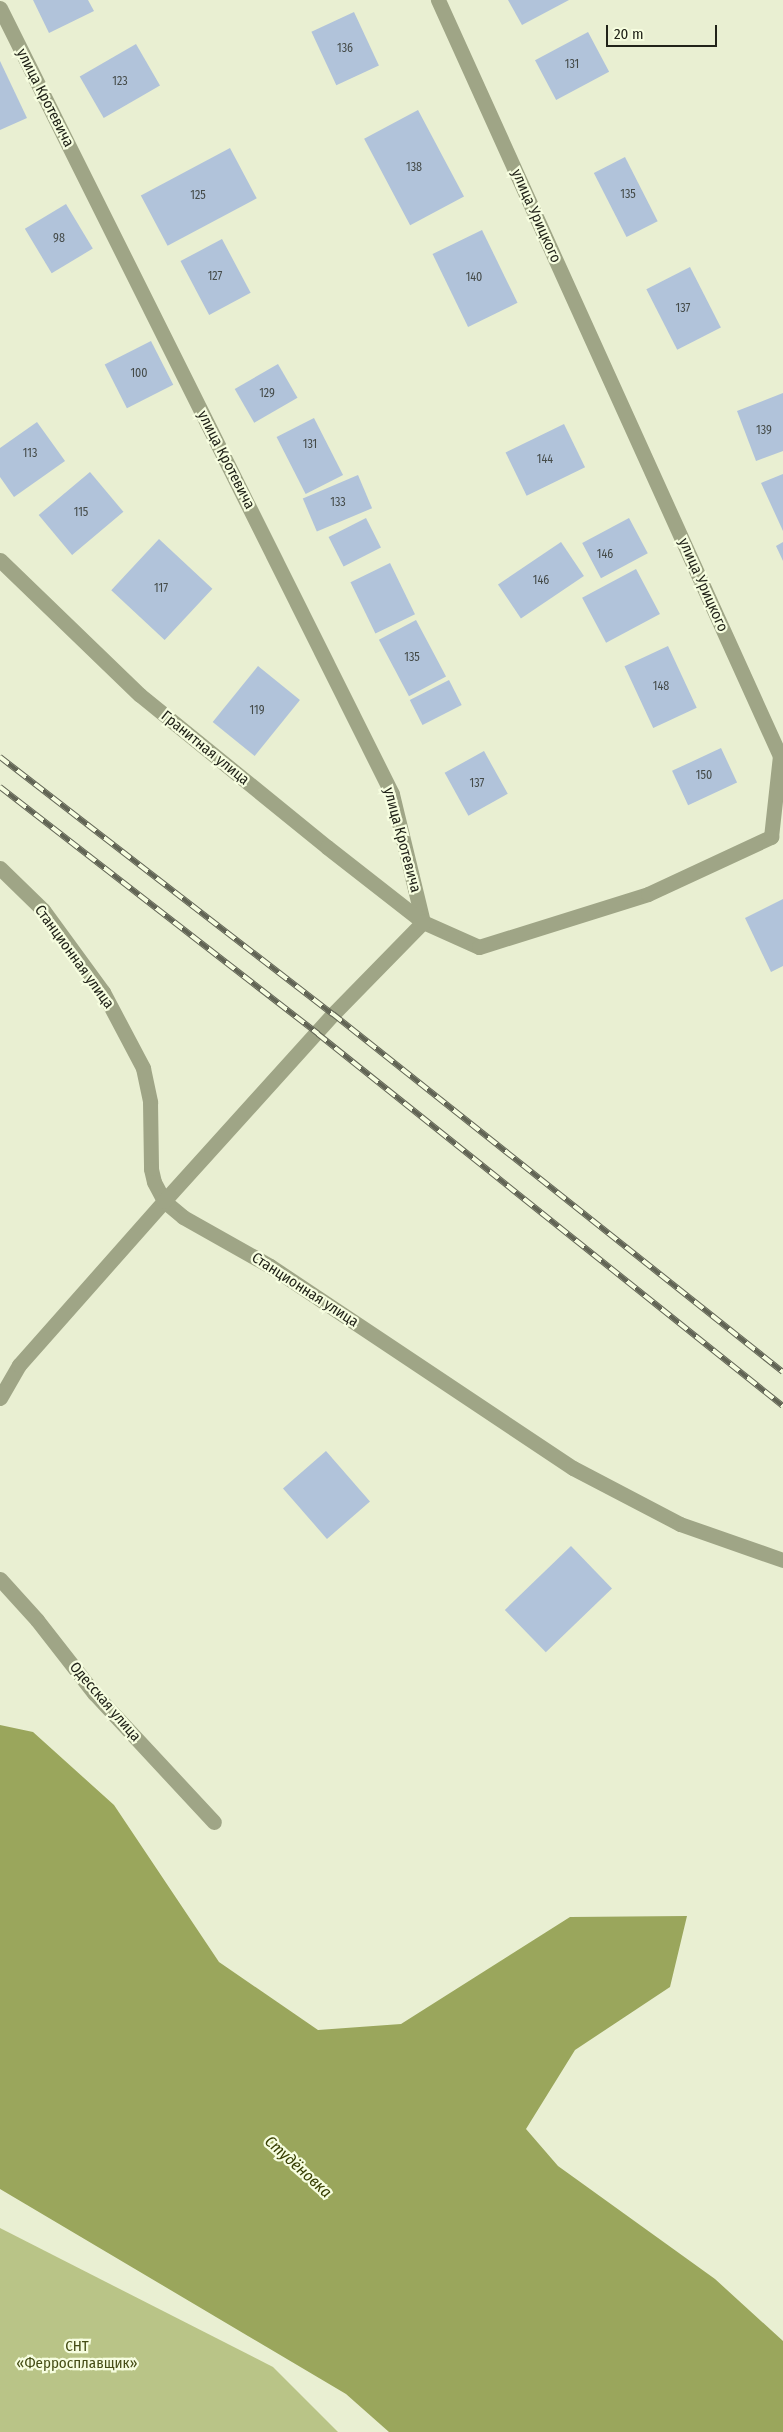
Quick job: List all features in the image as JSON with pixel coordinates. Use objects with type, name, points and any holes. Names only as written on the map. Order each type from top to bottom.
[{"type":"street","name":"улица Урицкого","points":[[423,922],[479,946],[648,894],[727,858],[770,837],[780,756],[438,0]]},
{"type":"street","name":"улица Кротевича","points":[[0,8],[392,794],[423,922]]},
{"type":"street","name":"Гранитная улица","points":[[0,560],[140,695],[423,922]]},
{"type":"street","name":"Станционная улица","points":[[0,868],[43,910],[103,992],[143,1068],[150,1102],[151,1169],[154,1182],[164,1201],[183,1217],[270,1266],[572,1468],[680,1524],[783,1560]]},
{"type":"street","points":[[0,1398],[19,1365],[164,1201],[333,1014],[423,922]]},
{"type":"street","name":"Одесская улица","points":[[0,1578],[37,1620],[94,1693],[214,1822]]},
{"type":"green space","name":"СНТ «Ферросплавщик»","points":[[0,2228],[273,2367],[338,2432],[0,2432]]},
{"type":"water","name":"Студёновка","points":[[0,1725],[33,1732],[114,1805],[219,1962],[318,2030],[401,2024],[570,1917],[687,1916],[670,1987],[575,2050],[526,2129],[558,2166],[715,2279],[783,2341],[783,2432],[389,2432],[346,2394],[0,2189]]},
{"type":"building","points":[[33,0],[88,0],[94,11],[49,33]]},
{"type":"building","points":[[508,0],[569,0],[522,25]]},
{"type":"building","points":[[354,12],[379,65],[336,85],[311,32]]},
{"type":"building","points":[[588,32],[609,72],[556,100],[535,60]]},
{"type":"building","points":[[136,44],[160,86],[104,118],[80,77]]},
{"type":"building","points":[[0,61],[27,118],[0,130]]},
{"type":"building","points":[[418,110],[464,197],[410,225],[364,139]]},
{"type":"building","points":[[230,148],[257,198],[168,246],[141,195]]},
{"type":"building","points":[[625,157],[658,221],[627,237],[594,173]]},
{"type":"building","points":[[66,204],[93,249],[52,273],[25,229]]},
{"type":"building","points":[[482,230],[518,303],[468,327],[433,254]]},
{"type":"building","points":[[222,239],[251,293],[209,315],[181,261]]},
{"type":"building","points":[[690,267],[721,328],[677,350],[646,289]]},
{"type":"building","points":[[151,341],[173,385],[127,408],[105,365]]},
{"type":"building","points":[[278,364],[298,398],[254,423],[235,389]]},
{"type":"building","points":[[783,393],[783,451],[756,461],[737,411]]},
{"type":"building","points":[[314,418],[343,475],[306,494],[277,437]]},
{"type":"building","points":[[37,422],[65,461],[14,497],[0,477],[0,448]]},
{"type":"building","points":[[564,424],[585,467],[527,496],[506,452]]},
{"type":"building","points":[[90,472],[123,512],[72,555],[39,515]]},
{"type":"building","points":[[783,474],[783,531],[761,483]]},
{"type":"building","points":[[358,475],[372,508],[317,532],[303,498]]},
{"type":"building","points":[[366,518],[381,547],[344,566],[329,537]]},
{"type":"building","points":[[629,518],[648,553],[601,578],[582,543]]},
{"type":"building","points":[[159,539],[212,589],[165,640],[111,590]]},
{"type":"building","points":[[561,542],[584,576],[521,618],[498,584]]},
{"type":"building","points":[[783,542],[783,561],[776,546]]},
{"type":"building","points":[[390,563],[415,614],[375,634],[350,582]]},
{"type":"building","points":[[636,569],[660,614],[606,643],[582,598]]},
{"type":"building","points":[[416,620],[446,677],[409,696],[379,640]]},
{"type":"building","points":[[668,646],[697,708],[653,728],[624,666]]},
{"type":"building","points":[[258,666],[300,700],[255,756],[213,722]]},
{"type":"building","points":[[449,680],[462,705],[423,725],[410,700]]},
{"type":"building","points":[[721,748],[737,782],[688,805],[672,771]]},
{"type":"building","points":[[484,751],[508,794],[468,816],[445,773]]},
{"type":"building","points":[[783,899],[783,966],[771,972],[745,918]]},
{"type":"building","points":[[326,1451],[370,1502],[327,1539],[283,1488]]},
{"type":"building","points":[[571,1546],[612,1588],[546,1652],[505,1610]]},
{"type":"railway","points":[[0,757],[333,1014],[783,1372]]},
{"type":"railway","points":[[0,787],[318,1034],[783,1406]]}]
